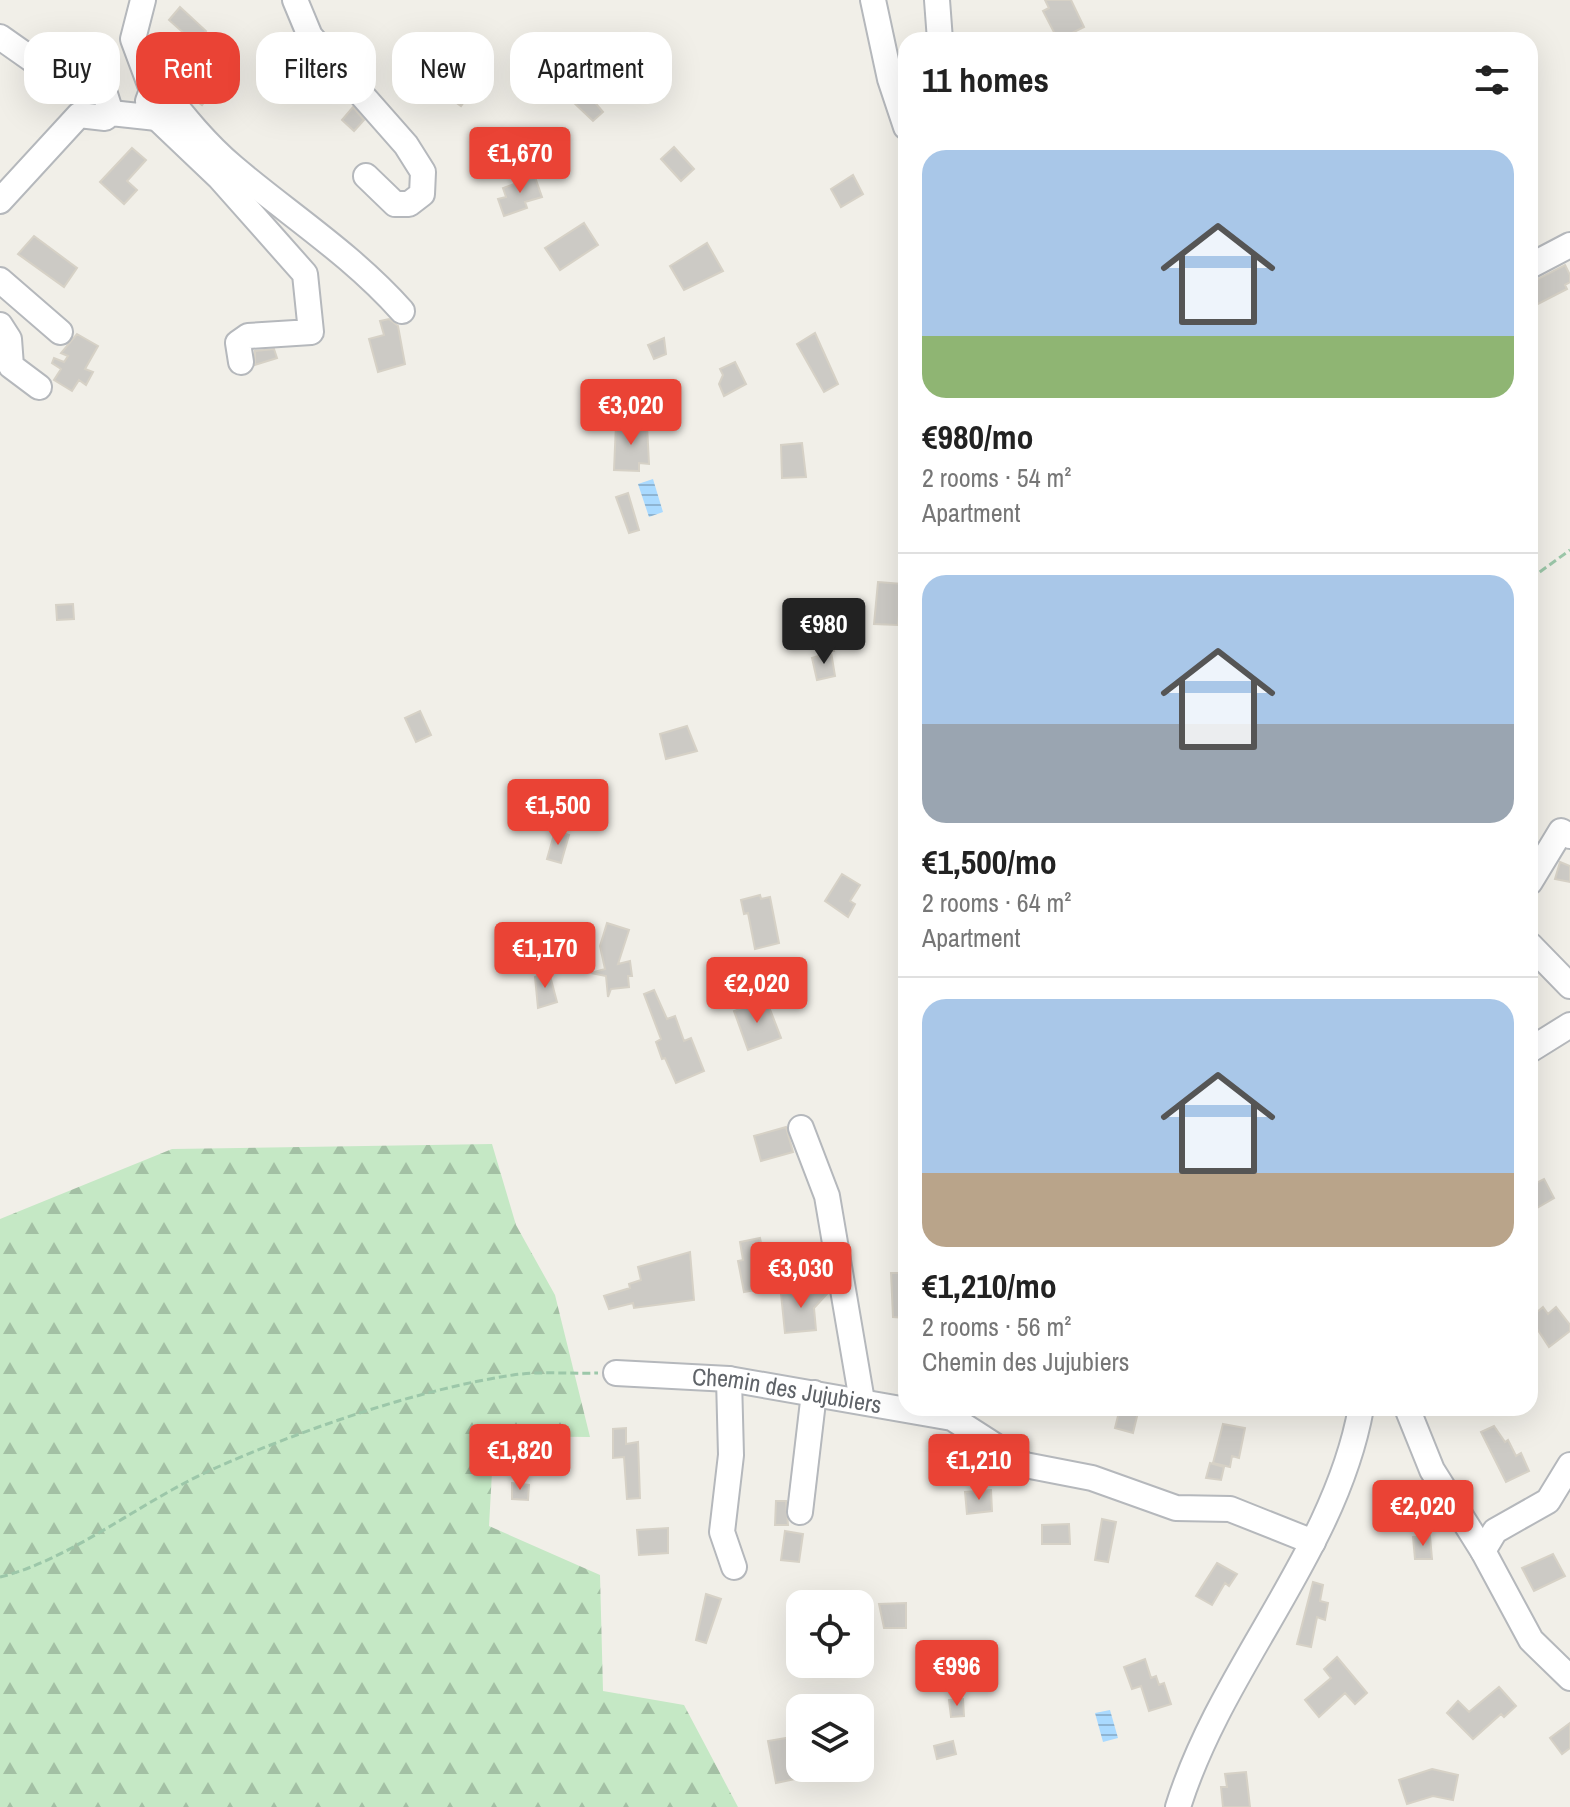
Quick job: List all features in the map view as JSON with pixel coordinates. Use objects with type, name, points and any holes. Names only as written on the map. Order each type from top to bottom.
[{"type":"street","points":[[136,47],[133,39],[143,0]]},
{"type":"street","points":[[295,0],[310,36],[406,145],[423,172],[422,194],[409,204],[395,204],[366,176]]},
{"type":"street","points":[[873,0],[898,103]]},
{"type":"street","points":[[937,0],[939,32]]},
{"type":"street","points":[[0,37],[54,75],[105,94],[111,113]]},
{"type":"street","points":[[150,104],[157,118],[219,177],[305,274],[311,332],[248,336],[238,343],[241,362]]},
{"type":"street","points":[[174,104],[232,166],[365,270],[402,311]]},
{"type":"street","points":[[0,201],[79,115],[105,118],[111,113],[157,118]]},
{"type":"street","points":[[1538,262],[1570,245]]},
{"type":"street","points":[[0,280],[60,332]]},
{"type":"street","points":[[0,325],[9,339],[11,366],[39,387]]},
{"type":"street","points":[[1538,869],[1561,831],[1570,836]]},
{"type":"street","points":[[1538,953],[1570,986]]},
{"type":"street","points":[[1538,1045],[1570,1025]]},
{"type":"street","points":[[801,1128],[827,1196],[862,1401]]},
{"type":"street","name":"Chemin des Jujubiers","points":[[616,1373],[729,1379],[898,1406]]},
{"type":"street","points":[[729,1379],[731,1455],[722,1532],[734,1567]]},
{"type":"street","points":[[800,1512],[814,1393]]},
{"type":"street","name":"Chemin des Jujubiers","points":[[958,1416],[1025,1465],[1092,1478],[1176,1508],[1230,1509],[1313,1542]]},
{"type":"street","points":[[1178,1807],[1209,1723],[1313,1542],[1339,1486],[1359,1416]]},
{"type":"street","points":[[1410,1416],[1432,1470],[1483,1551],[1531,1640],[1570,1678]]},
{"type":"street","points":[[1483,1551],[1495,1531],[1548,1501],[1570,1465]]},
{"type":"path","points":[[1538,573],[1570,550]]},
{"type":"path","points":[[0,1577],[33,1569],[211,1470],[433,1391],[515,1375],[616,1373]]},
{"type":"green space","points":[[492,1144],[516,1225],[555,1295],[590,1437],[494,1436],[489,1526],[600,1575],[603,1691],[684,1705],[738,1807],[0,1807],[0,1219],[172,1149]]},
{"type":"water","points":[[653,479],[663,512],[649,517],[638,484]]},
{"type":"water","points":[[1110,1710],[1118,1738],[1103,1742],[1095,1713]]},
{"type":"building","points":[[1045,0],[1071,0],[1084,27],[1074,32],[1054,32],[1043,11],[1049,8]]},
{"type":"building","points":[[180,7],[206,31],[182,32],[169,20]]},
{"type":"building","points":[[575,104],[596,104],[603,112],[593,121]]},
{"type":"building","points":[[353,107],[364,120],[354,131],[342,120]]},
{"type":"building","points":[[674,147],[694,169],[681,181],[661,159]]},
{"type":"building","points":[[132,148],[146,160],[127,181],[137,190],[124,204],[100,182]]},
{"type":"building","points":[[528,173],[530,179],[535,177],[542,197],[525,202],[527,208],[504,216],[498,199],[506,197],[503,188],[517,183],[515,177]]},
{"type":"building","points":[[853,175],[863,194],[841,207],[831,189]]},
{"type":"building","points":[[584,223],[598,245],[560,270],[545,248]]},
{"type":"building","points":[[34,236],[77,268],[64,287],[18,254]]},
{"type":"building","points":[[707,243],[723,271],[684,290],[670,266]]},
{"type":"building","points":[[1565,265],[1570,275],[1570,282],[1565,285],[1567,289],[1538,304],[1538,279]]},
{"type":"building","points":[[389,319],[398,326],[405,364],[378,372],[369,339],[384,335],[380,321]]},
{"type":"building","points":[[815,333],[838,384],[824,392],[797,344]]},
{"type":"building","points":[[77,334],[98,346],[85,369],[93,372],[86,385],[79,380],[72,391],[54,380],[61,369],[52,363],[54,358],[64,362],[68,356],[61,353]]},
{"type":"building","points":[[664,338],[666,354],[654,359],[648,345]]},
{"type":"building","points":[[274,349],[277,358],[255,365],[255,351]]},
{"type":"building","points":[[735,362],[746,384],[724,396],[719,384],[723,375],[720,369]]},
{"type":"building","points":[[616,424],[647,425],[649,464],[639,463],[639,471],[614,470]]},
{"type":"building","points":[[802,443],[806,477],[782,478],[781,445]]},
{"type":"building","points":[[628,493],[639,530],[629,533],[616,497]]},
{"type":"building","points":[[878,582],[898,584],[898,625],[874,624]]},
{"type":"building","points":[[73,604],[74,619],[57,620],[56,605]]},
{"type":"building","points":[[815,611],[830,633],[834,651],[822,653],[806,633],[812,629],[804,619]]},
{"type":"building","points":[[831,652],[835,676],[817,680],[812,658]]},
{"type":"building","points":[[420,711],[431,735],[416,742],[405,718]]},
{"type":"building","points":[[687,726],[697,751],[666,759],[660,734]]},
{"type":"building","points":[[555,831],[569,835],[561,863],[547,859]]},
{"type":"building","points":[[1560,862],[1570,866],[1570,882],[1555,879]]},
{"type":"building","points":[[842,874],[860,885],[850,901],[855,904],[848,917],[825,901]]},
{"type":"building","points":[[760,895],[761,899],[770,897],[779,943],[755,949],[748,913],[744,914],[741,900]]},
{"type":"building","points":[[607,923],[629,930],[618,964],[630,961],[632,976],[628,976],[629,987],[611,989],[608,997],[606,976],[591,973],[605,969],[600,946]]},
{"type":"building","points":[[549,972],[557,1002],[538,1008],[535,977]]},
{"type":"building","points":[[654,990],[667,1019],[675,1016],[684,1041],[691,1038],[704,1071],[676,1083],[665,1058],[662,1059],[656,1042],[661,1039],[644,994]]},
{"type":"building","points":[[766,999],[781,1038],[748,1050],[734,1011]]},
{"type":"building","points":[[786,1127],[793,1152],[761,1161],[754,1136]]},
{"type":"building","points":[[1544,1179],[1554,1198],[1538,1207],[1538,1182]]},
{"type":"building","points":[[760,1238],[770,1287],[744,1292],[738,1261],[743,1260],[740,1242]]},
{"type":"building","points":[[690,1252],[694,1300],[634,1308],[633,1303],[609,1309],[604,1296],[630,1288],[629,1284],[641,1280],[638,1267]]},
{"type":"building","points":[[891,1273],[898,1273],[898,1317],[893,1317]]},
{"type":"building","points":[[821,1290],[827,1294],[814,1308],[816,1330],[785,1333],[781,1294]]},
{"type":"building","points":[[1543,1307],[1548,1314],[1556,1307],[1570,1325],[1570,1331],[1549,1347],[1538,1330],[1538,1311]]},
{"type":"building","points":[[1118,1416],[1137,1416],[1133,1433],[1115,1428]]},
{"type":"building","points":[[1223,1424],[1245,1428],[1239,1458],[1232,1456],[1230,1467],[1213,1463]]},
{"type":"building","points":[[1494,1426],[1505,1442],[1508,1440],[1516,1456],[1521,1453],[1529,1471],[1506,1482],[1481,1432]]},
{"type":"building","points":[[626,1428],[626,1444],[638,1442],[640,1498],[627,1499],[624,1457],[613,1458],[613,1429]]},
{"type":"building","points":[[1210,1463],[1224,1467],[1221,1480],[1206,1478]]},
{"type":"building","points":[[512,1483],[529,1485],[528,1500],[512,1499]]},
{"type":"building","points":[[991,1490],[992,1511],[967,1514],[965,1492]]},
{"type":"building","points":[[776,1501],[786,1501],[788,1525],[775,1525]]},
{"type":"building","points":[[1102,1519],[1116,1522],[1108,1562],[1095,1560]]},
{"type":"building","points":[[1069,1524],[1070,1544],[1042,1544],[1042,1525]]},
{"type":"building","points":[[668,1528],[668,1553],[639,1555],[637,1530]]},
{"type":"building","points":[[785,1531],[803,1534],[799,1562],[781,1560]]},
{"type":"building","points":[[1430,1536],[1432,1559],[1415,1559],[1413,1537]]},
{"type":"building","points":[[1553,1554],[1565,1576],[1534,1591],[1522,1568]]},
{"type":"building","points":[[1217,1563],[1237,1574],[1229,1586],[1225,1583],[1212,1605],[1196,1596]]},
{"type":"building","points":[[1313,1582],[1323,1585],[1320,1601],[1328,1603],[1325,1620],[1317,1617],[1311,1647],[1297,1644]]},
{"type":"building","points":[[706,1594],[721,1599],[706,1643],[696,1640]]},
{"type":"building","points":[[906,1603],[906,1628],[884,1628],[879,1604]]},
{"type":"building","points":[[1337,1657],[1367,1693],[1355,1704],[1345,1693],[1319,1717],[1305,1700],[1331,1678],[1324,1669]]},
{"type":"building","points":[[1145,1659],[1151,1678],[1156,1676],[1159,1685],[1164,1683],[1171,1704],[1149,1711],[1141,1686],[1132,1689],[1124,1667]]},
{"type":"building","points":[[1499,1687],[1516,1706],[1504,1717],[1501,1714],[1473,1739],[1447,1713],[1458,1701],[1469,1712]]},
{"type":"building","points":[[963,1699],[964,1716],[951,1717],[949,1700]]},
{"type":"building","points":[[1570,1723],[1570,1748],[1562,1754],[1550,1738]]},
{"type":"building","points":[[786,1738],[786,1781],[776,1783],[768,1741]]},
{"type":"building","points":[[953,1741],[956,1754],[937,1759],[934,1746]]},
{"type":"building","points":[[1432,1769],[1458,1775],[1453,1800],[1433,1796],[1407,1804],[1399,1780]]},
{"type":"building","points":[[1246,1772],[1250,1807],[1223,1807],[1221,1787],[1227,1787],[1225,1774]]}]
